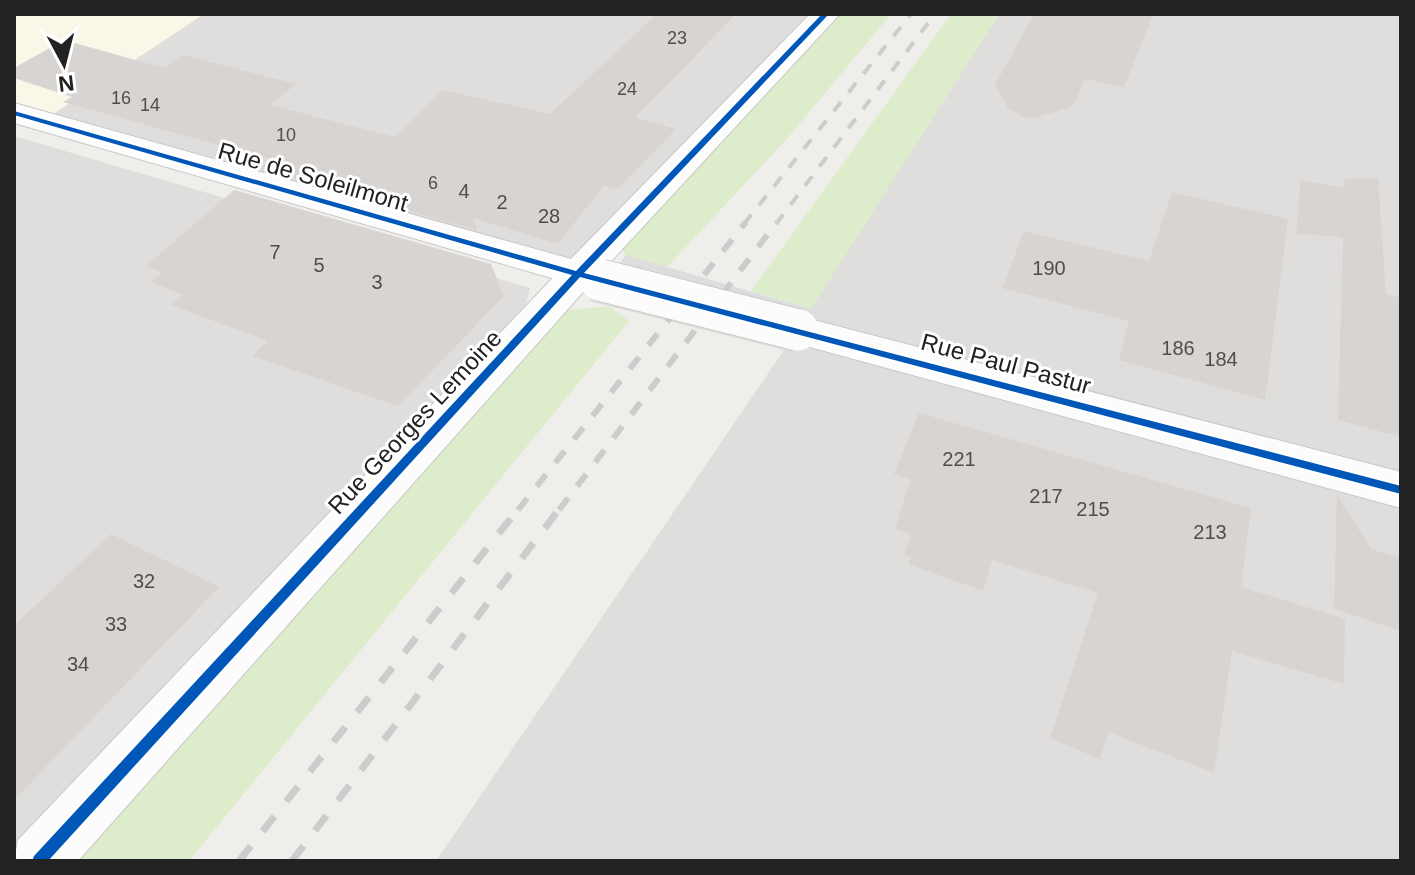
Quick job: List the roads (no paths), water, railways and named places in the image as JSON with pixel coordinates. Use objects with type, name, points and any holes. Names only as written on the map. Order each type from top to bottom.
[{"type":"street","name":"Rue Georges Lemoine","points":[[39,861],[589,277],[826,14]]},
{"type":"street","name":"Rue de Soleilmont","points":[[14,113],[589,277]]},
{"type":"street","name":"Rue Paul Pastur","points":[[589,277],[1401,490]]},
{"type":"railway","points":[[744,224],[911,14]]},
{"type":"railway","points":[[776,224],[935,14]]},
{"type":"railway","points":[[518,510],[746,222]]},
{"type":"railway","points":[[559,510],[777,222]]},
{"type":"railway","points":[[239,861],[519,508]]},
{"type":"railway","points":[[292,861],[560,508]]}]
